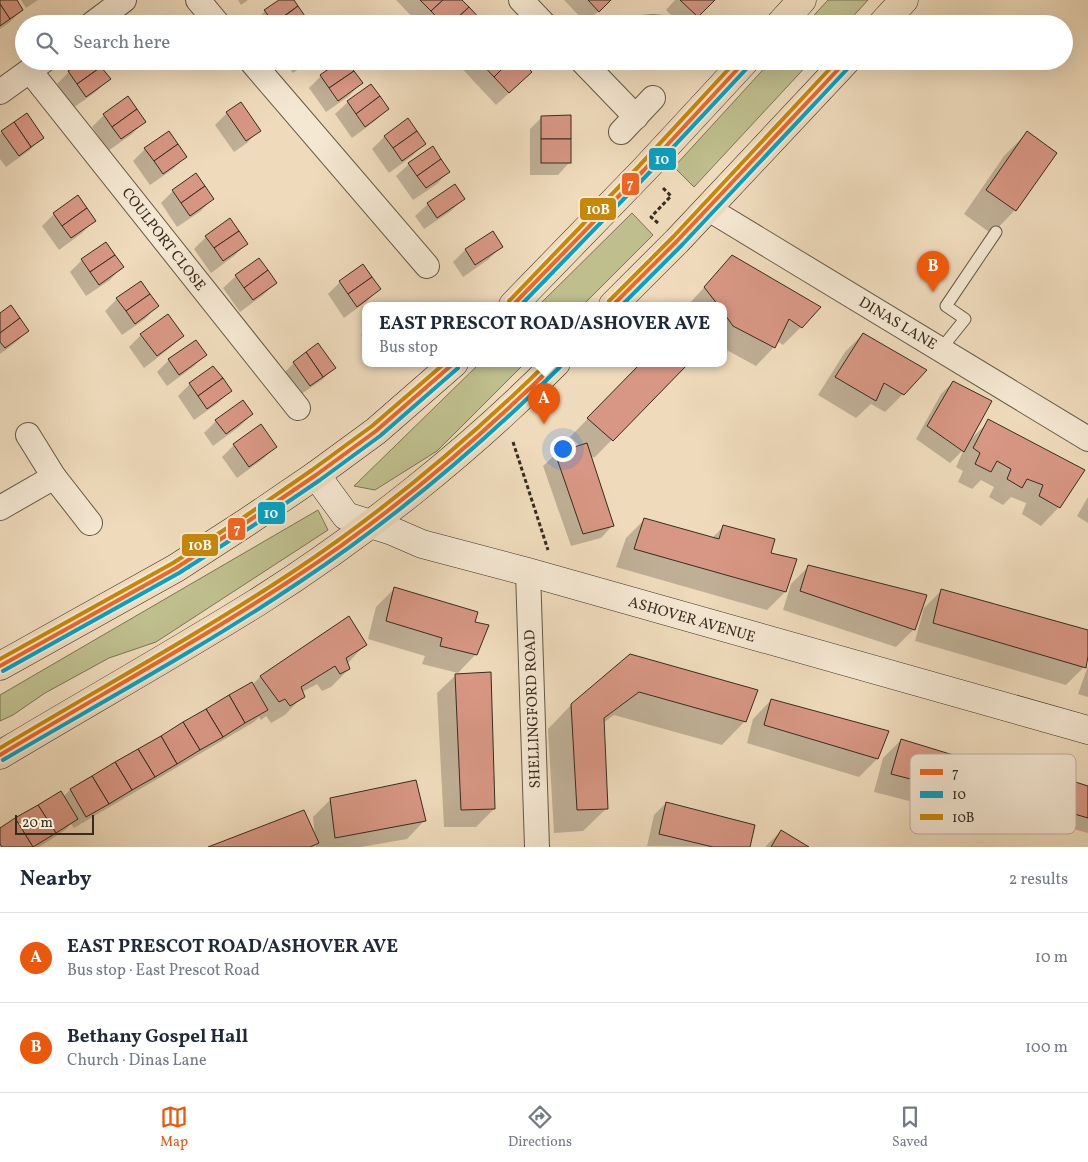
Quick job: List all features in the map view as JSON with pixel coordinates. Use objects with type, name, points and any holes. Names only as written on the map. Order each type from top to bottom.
[{"type":"highway","points":[[788,15],[802,0]]},
{"type":"highway","points":[[890,15],[904,0]]},
{"type":"highway","points":[[516,302],[736,70]]},
{"type":"highway","points":[[616,302],[837,70]]},
{"type":"highway","points":[[0,666],[176,568],[316,475],[376,431],[449,367]]},
{"type":"highway","points":[[0,755],[256,602],[305,570],[370,523],[444,465],[552,367]]},
{"type":"street","points":[[104,15],[124,0]]},
{"type":"street","points":[[198,0],[210,15]]},
{"type":"street","points":[[521,0],[535,15]]},
{"type":"street","name":"COULPORT CLOSE","points":[[0,92],[31,70]]},
{"type":"street","name":"COULPORT CLOSE","points":[[40,70],[298,408]]},
{"type":"street","points":[[259,70],[427,266]]},
{"type":"street","points":[[589,70],[628,124],[653,98]]},
{"type":"street","name":"DINAS LANE","points":[[707,208],[1088,439]]},
{"type":"street","points":[[28,435],[54,476],[90,523]]},
{"type":"street","name":"ASHOVER AVENUE","points":[[316,475],[346,516],[370,523],[422,544],[528,572],[1088,730]]},
{"type":"street","points":[[0,508],[54,476]]},
{"type":"street","name":"SHELLINGFORD ROAD","points":[[528,572],[537,847]]},
{"type":"lane","points":[[941,349],[964,318],[946,306],[996,232]]},
{"type":"path","points":[[658,183],[671,196],[651,217],[662,227]]},
{"type":"path","points":[[503,413],[558,581]]},
{"type":"shaded area","points":[[828,0],[868,0],[854,15],[814,15]]},
{"type":"shaded area","points":[[763,70],[803,70],[694,187],[674,167]]},
{"type":"shaded area","points":[[632,213],[653,235],[586,302],[542,302]]},
{"type":"shaded area","points":[[476,367],[521,367],[437,451],[375,490],[354,486]]},
{"type":"shaded area","points":[[318,510],[328,530],[156,642],[109,658],[45,693],[13,715],[0,721],[0,695]]},
{"type":"building","points":[[0,0],[17,0],[23,10],[10,19],[0,4]]},
{"type":"building","points":[[279,0],[294,0],[298,6],[285,15],[268,15],[264,10]]},
{"type":"building","points":[[420,0],[443,0],[431,11]]},
{"type":"building","points":[[443,0],[462,0],[469,7],[461,15],[435,15],[431,11]]},
{"type":"building","points":[[588,0],[611,0],[599,12]]},
{"type":"building","points":[[680,0],[715,0],[700,15],[696,15]]},
{"type":"building","points":[[0,4],[10,19],[0,26]]},
{"type":"building","points":[[298,6],[304,15],[286,15]]},
{"type":"building","points":[[469,7],[476,15],[461,15]]},
{"type":"building","points":[[69,70],[97,70],[77,84],[68,71]]},
{"type":"building","points":[[97,70],[104,70],[111,79],[86,97],[77,84]]},
{"type":"building","points":[[327,70],[354,71],[329,88],[320,75]]},
{"type":"building","points":[[487,70],[501,70],[494,77]]},
{"type":"building","points":[[501,70],[530,70],[532,72],[509,93],[494,77]]},
{"type":"building","points":[[354,71],[363,83],[338,101],[329,88]]},
{"type":"building","points":[[371,84],[380,96],[356,114],[347,101]]},
{"type":"building","points":[[128,96],[137,109],[112,127],[103,114]]},
{"type":"building","points":[[380,96],[389,109],[365,127],[356,114]]},
{"type":"building","points":[[241,102],[261,131],[246,141],[226,112]]},
{"type":"building","points":[[137,109],[146,122],[121,139],[112,127]]},
{"type":"building","points":[[27,113],[44,138],[31,147],[14,122]]},
{"type":"building","points":[[571,115],[571,139],[541,139],[541,116]]},
{"type":"building","points":[[408,118],[417,131],[393,148],[384,136]]},
{"type":"building","points":[[14,122],[31,147],[19,156],[1,131]]},
{"type":"building","points":[[169,131],[178,144],[154,161],[144,148]]},
{"type":"building","points":[[417,131],[426,144],[402,161],[393,148]]},
{"type":"building","points":[[1027,131],[1057,153],[1016,211],[986,190]]},
{"type":"building","points":[[541,139],[571,139],[571,163],[541,163]]},
{"type":"building","points":[[178,144],[187,157],[163,174],[154,161]]},
{"type":"building","points":[[433,146],[441,159],[417,176],[408,163]]},
{"type":"building","points":[[441,159],[450,172],[426,188],[417,176]]},
{"type":"building","points":[[196,173],[205,186],[181,203],[172,190]]},
{"type":"building","points":[[455,184],[465,199],[437,218],[427,203]]},
{"type":"building","points":[[205,186],[214,199],[190,216],[181,203]]},
{"type":"building","points":[[78,195],[87,208],[62,226],[53,213]]},
{"type":"building","points":[[87,208],[96,221],[71,238],[62,226]]},
{"type":"building","points":[[230,218],[239,231],[214,248],[205,236]]},
{"type":"building","points":[[239,231],[248,244],[223,261],[214,248]]},
{"type":"building","points":[[493,231],[503,247],[475,265],[465,249]]},
{"type":"building","points":[[106,242],[115,255],[90,272],[81,259]]},
{"type":"building","points":[[115,255],[124,267],[99,285],[90,272]]},
{"type":"building","points":[[732,255],[821,307],[802,328],[789,319],[775,348],[733,326],[727,318],[727,302],[716,302],[704,287]]},
{"type":"building","points":[[259,258],[268,270],[244,288],[235,275]]},
{"type":"building","points":[[363,264],[372,277],[348,294],[339,281]]},
{"type":"building","points":[[268,270],[277,283],[253,300],[244,288]]},
{"type":"building","points":[[372,277],[381,289],[357,307],[348,294]]},
{"type":"building","points":[[141,281],[150,294],[126,311],[116,298]]},
{"type":"building","points":[[150,294],[159,306],[135,324],[126,311]]},
{"type":"building","points":[[11,305],[20,318],[0,333],[0,313]]},
{"type":"building","points":[[168,314],[184,336],[157,356],[140,334]]},
{"type":"building","points":[[20,318],[29,331],[5,348],[0,342],[0,333]]},
{"type":"building","points":[[863,333],[927,370],[904,395],[884,383],[876,401],[835,377]]},
{"type":"building","points":[[196,340],[207,355],[179,375],[168,359]]},
{"type":"building","points":[[318,343],[336,368],[323,377],[306,352]]},
{"type":"building","points":[[306,352],[323,377],[310,386],[293,362]]},
{"type":"building","points":[[213,366],[223,378],[198,396],[189,383]]},
{"type":"building","points":[[637,367],[685,367],[613,441],[587,418]]},
{"type":"building","points":[[223,378],[232,391],[207,409],[198,396]]},
{"type":"building","points":[[953,381],[992,401],[964,452],[927,426]]},
{"type":"building","points":[[243,400],[253,414],[226,434],[215,420]]},
{"type":"building","points":[[988,419],[1085,470],[1060,508],[1039,496],[1043,485],[1027,479],[1022,488],[1007,479],[1011,469],[997,461],[991,472],[975,464],[980,453],[973,448]]},
{"type":"building","points":[[261,424],[277,447],[249,467],[233,444]]},
{"type":"building","points":[[587,443],[614,526],[583,534],[555,453]]},
{"type":"building","points":[[644,518],[719,539],[723,525],[775,539],[771,553],[797,559],[786,592],[634,549]]},
{"type":"building","points":[[808,565],[927,595],[915,630],[800,591]]},
{"type":"building","points":[[394,587],[478,612],[475,622],[489,625],[477,655],[440,646],[442,638],[386,621]]},
{"type":"building","points":[[941,589],[1088,630],[1086,668],[933,623]]},
{"type":"building","points":[[349,616],[367,645],[346,658],[350,669],[340,674],[335,666],[301,687],[305,697],[290,706],[285,699],[279,702],[260,676]]},
{"type":"building","points":[[630,654],[758,690],[746,722],[639,692],[604,718],[608,809],[577,810],[571,704]]},
{"type":"building","points":[[491,672],[495,809],[461,810],[455,674]]},
{"type":"building","points":[[252,682],[268,710],[245,723],[229,695]]},
{"type":"building","points":[[229,695],[245,723],[223,737],[206,709]]},
{"type":"building","points":[[771,699],[889,731],[878,759],[764,725]]},
{"type":"building","points":[[206,709],[223,737],[200,750],[183,722]]},
{"type":"building","points":[[183,722],[200,750],[177,764],[161,736]]},
{"type":"building","points":[[161,736],[177,764],[155,777],[138,749]]},
{"type":"building","points":[[901,739],[950,754],[910,754],[910,779],[891,774]]},
{"type":"building","points":[[138,749],[155,777],[132,790],[115,762]]},
{"type":"building","points":[[115,762],[132,790],[109,804],[92,776]]},
{"type":"building","points":[[92,776],[109,804],[86,817],[70,789]]},
{"type":"building","points":[[416,780],[426,821],[335,838],[330,798]]},
{"type":"building","points":[[1076,782],[1088,786],[1088,818],[1076,814]]},
{"type":"building","points":[[61,791],[78,819],[56,833],[38,805]]},
{"type":"building","points":[[666,802],[755,825],[750,847],[713,847],[659,834]]},
{"type":"building","points":[[38,805],[56,833],[33,847],[15,818]]},
{"type":"building","points":[[304,810],[319,843],[310,847],[208,847]]},
{"type":"building","points":[[15,818],[33,847],[2,847],[0,844],[0,828]]},
{"type":"building","points":[[781,830],[809,847],[771,847]]},
{"type":"transit line","name":"10B","points":[[509,301],[639,166],[728,70]]},
{"type":"transit line","name":"7","points":[[516,302],[644,170],[737,70]]},
{"type":"transit line","name":"10","points":[[524,302],[745,70]]},
{"type":"transit line","name":"10B","points":[[609,301],[673,237],[829,70]]},
{"type":"transit line","name":"7","points":[[616,302],[677,241],[838,70]]},
{"type":"transit line","name":"10","points":[[625,302],[682,245],[846,70]]},
{"type":"transit line","name":"10B","points":[[0,659],[173,563],[244,517],[372,426],[440,367]]},
{"type":"transit line","name":"7","points":[[0,666],[176,568],[247,522],[376,431],[449,367]]},
{"type":"transit line","name":"10B","points":[[0,748],[220,618],[325,550],[424,474],[487,420],[543,367]]},
{"type":"transit line","name":"7","points":[[0,755],[222,624],[329,554],[430,477],[552,367]]},
{"type":"transit line","name":"10","points":[[3,760],[226,630],[333,559],[368,534],[467,454],[560,367]]},
{"type":"transit line","name":"10","points":[[3,671],[179,573],[251,527],[380,436],[458,368]]},
{"type":"place","name":"Bethany Gospel Hall","points":[[933,292]]},
{"type":"place","name":"EAST PRESCOT ROAD/ASHOVER AVE","points":[[544,424]]}]
